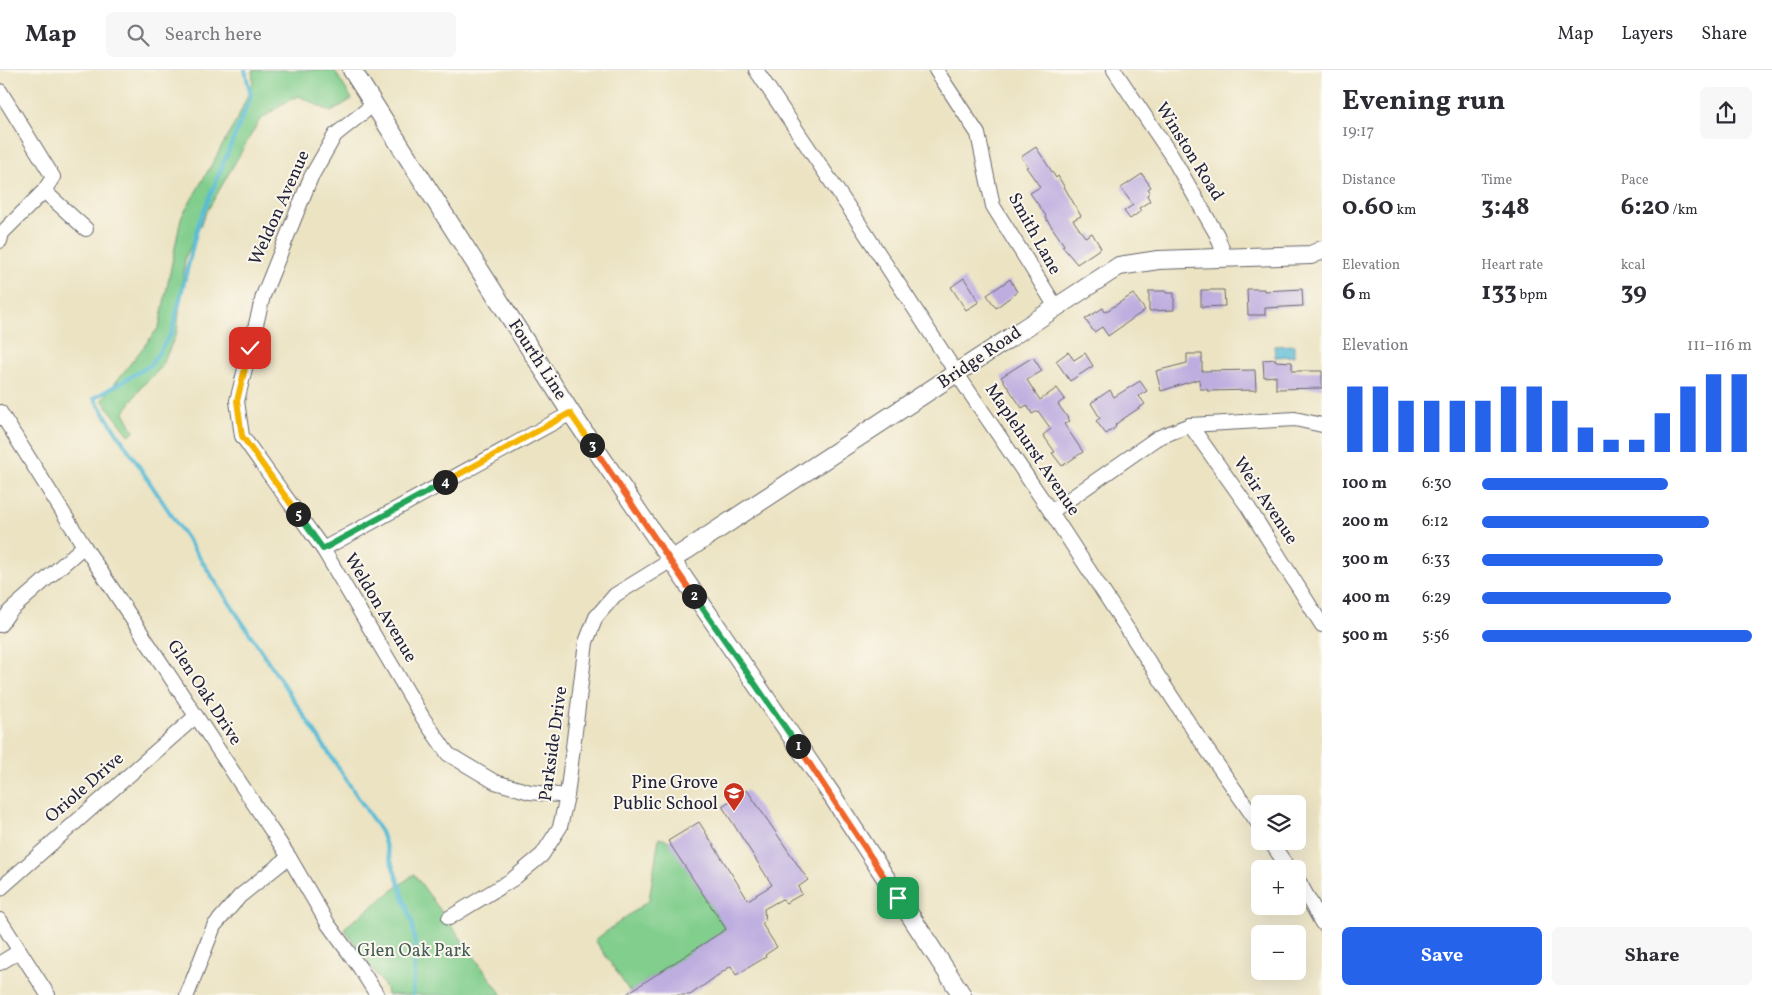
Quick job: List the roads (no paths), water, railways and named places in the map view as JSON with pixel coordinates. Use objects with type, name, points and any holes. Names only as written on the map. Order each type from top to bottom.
[{"type":"street","name":"Fourth Line","points":[[352,70],[570,413],[830,791],[956,993]]},
{"type":"street","name":"Maplehurst Avenue","points":[[756,70],[852,211],[957,374],[1051,512],[1194,731],[1251,813]]},
{"type":"street","name":"Smith Lane","points":[[936,70],[978,134],[994,206],[1056,307]]},
{"type":"street","name":"Winston Road","points":[[1114,70],[1171,155],[1217,235],[1225,257]]},
{"type":"street","points":[[0,91],[53,177],[44,191],[2,233],[0,241]]},
{"type":"street","name":"Weldon Avenue","points":[[374,104],[335,134],[311,177],[263,296],[237,401],[242,436],[323,549],[424,718],[448,754],[494,782],[530,792],[567,796]]},
{"type":"street","points":[[44,191],[86,229]]},
{"type":"street","name":"Bridge Road","points":[[670,561],[1119,266],[1158,260],[1311,255],[1322,250]]},
{"type":"street","name":"Glen Oak Drive","points":[[0,412],[84,546],[289,857],[328,924],[377,995]]},
{"type":"street","points":[[323,549],[570,413]]},
{"type":"street","points":[[1051,512],[1157,438],[1190,424],[1295,419],[1322,425]]},
{"type":"street","name":"Weir Avenue","points":[[1190,424],[1248,507],[1322,625]]},
{"type":"street","points":[[0,625],[10,611],[84,546]]},
{"type":"street","name":"Parkside Drive","points":[[449,918],[513,878],[542,855],[560,828],[567,796],[586,642],[596,616],[615,594],[670,561]]},
{"type":"street","name":"Oriole Drive","points":[[0,889],[196,716]]},
{"type":"street","points":[[187,995],[214,926],[240,896],[289,857]]},
{"type":"street","points":[[1306,895],[1322,924]]},
{"type":"street","points":[[0,920],[48,995]]},
{"type":"street","points":[[0,963],[20,951]]},
{"type":"water","points":[[1294,345],[1294,356],[1275,357],[1274,346]]},
{"type":"waterway","points":[[245,70],[251,96],[198,225],[172,332],[151,365],[94,398],[381,832],[412,922],[416,951],[413,995]]},
{"type":"place","name":"Pine Grove Public School","points":[[734,812]]},
{"type":"park label","name":"Glen Oak Park","points":[[414,951]]}]
